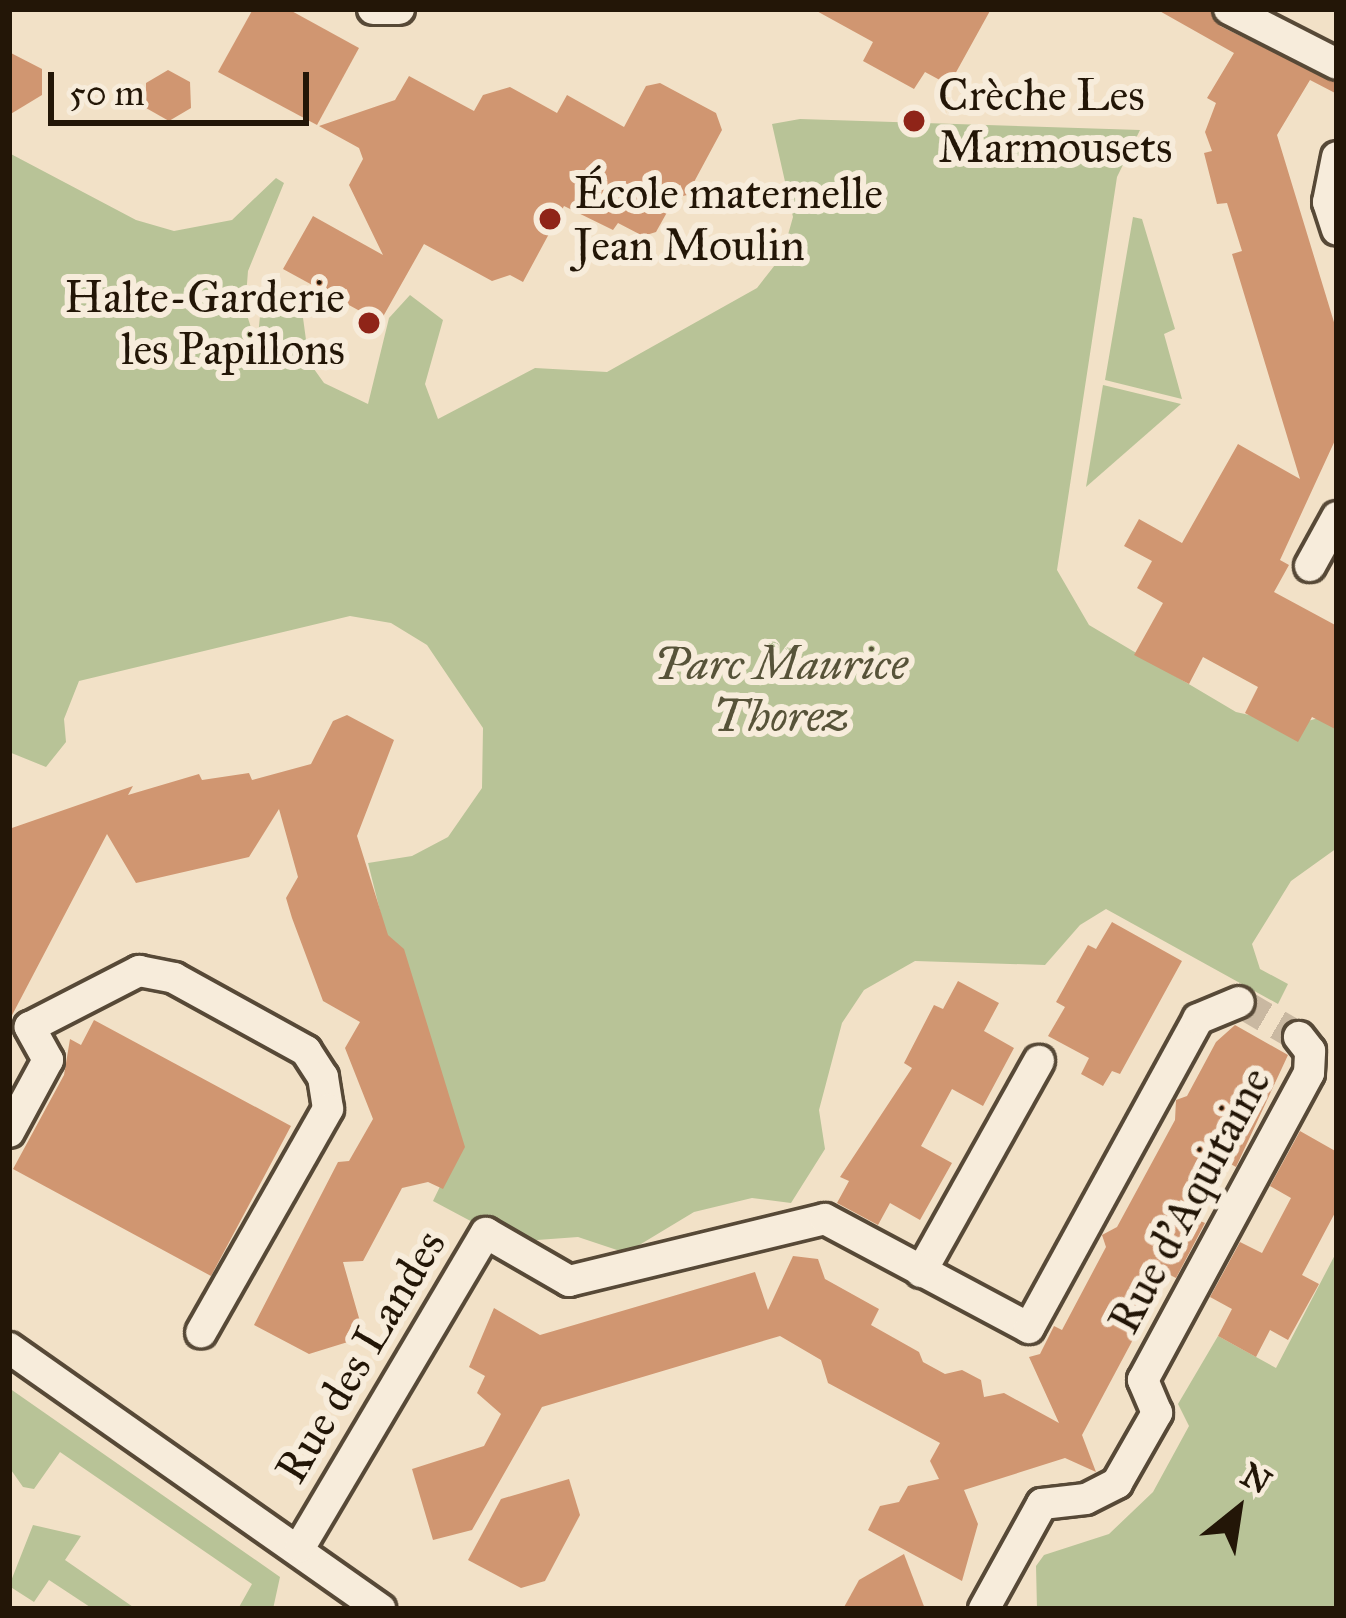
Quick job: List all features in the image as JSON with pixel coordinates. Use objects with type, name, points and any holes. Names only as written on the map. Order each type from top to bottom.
[{"type":"street","points":[[374,9],[399,9]]},
{"type":"street","points":[[1229,9],[1337,64]]},
{"type":"street","points":[[1337,157],[1328,202],[1337,230]]},
{"type":"street","points":[[1310,566],[1337,517]]},
{"type":"street","points":[[9,1132],[48,1060],[20,1021],[139,971],[174,978],[306,1052],[323,1077],[328,1109],[201,1333]]},
{"type":"street","name":"Rue d'Aquitaine","points":[[569,1281],[825,1219],[1028,1328],[1198,1019],[1239,1002]]},
{"type":"street","name":"Rue d'Aquitaine","points":[[984,1609],[1042,1504],[1086,1498],[1117,1484],[1157,1413],[1143,1380],[1310,1073],[1310,1051],[1299,1036]]},
{"type":"street","points":[[921,1272],[1039,1061]]},
{"type":"street","name":"Rue des Landes","points":[[301,1547],[485,1233],[569,1281]]},
{"type":"street","points":[[9,1348],[301,1547],[380,1609]]},
{"type":"green space","name":"Parc Maurice Thorez","points":[[800,119],[1140,130],[1117,177],[1057,570],[1089,625],[1236,712],[1293,725],[1337,713],[1337,848],[1291,881],[1252,944],[1260,969],[1288,984],[1278,1004],[1106,909],[1080,925],[1045,965],[915,961],[864,990],[842,1023],[819,1110],[825,1149],[791,1203],[752,1198],[694,1212],[626,1253],[578,1237],[510,1242],[433,1201],[446,1174],[368,863],[412,856],[448,837],[482,788],[483,728],[427,645],[391,623],[350,616],[79,681],[64,719],[66,742],[46,767],[9,752],[9,153],[136,220],[174,231],[232,220],[276,178],[284,183],[248,271],[245,309],[257,346],[262,296],[288,289],[301,303],[309,362],[324,383],[368,404],[389,318],[410,295],[443,320],[425,384],[438,419],[535,368],[607,372],[757,288],[782,256],[793,217],[772,124]]},
{"type":"green space","points":[[1133,217],[1142,219],[1175,329],[1164,334],[1182,399],[1105,380]]},
{"type":"green space","points":[[1103,385],[1181,404],[1086,487]]},
{"type":"green space","points":[[1337,1251],[1337,1609],[1037,1609],[1036,1566],[1044,1555],[1109,1534],[1153,1492],[1189,1426],[1178,1404],[1218,1336],[1276,1368]]},
{"type":"green space","points":[[9,1388],[280,1577],[273,1609],[238,1609],[252,1584],[60,1452],[34,1489],[23,1487],[9,1467]]},
{"type":"green space","points":[[33,1525],[81,1536],[65,1560],[136,1609],[93,1609],[49,1580],[34,1602],[9,1586]]},
{"type":"building","points":[[253,9],[288,9],[359,48],[317,125],[218,72]]},
{"type":"building","points":[[813,9],[991,9],[949,85],[925,72],[914,89],[863,61],[873,42]]},
{"type":"building","points":[[1156,9],[1210,9],[1220,26],[1337,83],[1337,94],[1310,80],[1277,135],[1337,332],[1337,436],[1280,560],[1289,565],[1274,592],[1337,626],[1337,730],[1312,717],[1298,742],[1245,713],[1258,687],[1203,657],[1189,684],[1134,655],[1163,603],[1137,588],[1152,561],[1124,546],[1139,519],[1182,543],[1238,444],[1300,479],[1232,254],[1242,251],[1227,203],[1217,204],[1204,153],[1212,151],[1205,132],[1216,103],[1207,98],[1234,53]]},
{"type":"building","points":[[9,52],[42,69],[42,95],[9,115]]},
{"type":"building","points":[[168,70],[190,82],[191,108],[169,121],[146,108],[146,83]]},
{"type":"building","points":[[409,76],[474,111],[483,95],[510,87],[557,113],[567,95],[624,127],[646,86],[660,83],[716,113],[722,130],[687,195],[675,198],[656,232],[643,236],[618,223],[613,230],[564,206],[523,282],[510,275],[492,281],[424,244],[380,322],[283,269],[313,216],[383,255],[349,185],[363,159],[359,148],[319,126],[395,100]]},
{"type":"building","points":[[347,715],[394,740],[357,836],[388,935],[404,949],[465,1147],[443,1189],[428,1182],[402,1188],[363,1261],[343,1262],[361,1325],[351,1341],[309,1354],[254,1325],[338,1162],[349,1161],[373,1119],[345,1048],[360,1022],[323,1001],[292,918],[286,898],[298,877],[279,809],[249,857],[136,883],[107,834],[9,1021],[9,829],[133,786],[128,795],[199,774],[202,780],[249,773],[252,780],[311,764],[333,721]]},
{"type":"building","points":[[1112,922],[1182,961],[1120,1074],[1112,1071],[1103,1086],[1081,1074],[1089,1058],[1048,1036],[1065,1007],[1056,1002],[1088,945],[1096,949]]},
{"type":"building","points":[[958,981],[999,1003],[984,1031],[1014,1048],[983,1106],[952,1089],[921,1146],[952,1163],[920,1220],[890,1203],[878,1225],[837,1203],[849,1181],[840,1177],[912,1068],[904,1063],[934,1005],[943,1009]]},
{"type":"building","points":[[94,1020],[291,1126],[211,1276],[13,1169],[64,1075],[70,1039],[81,1045]]},
{"type":"building","points":[[1235,1025],[1288,1055],[1236,1167],[1229,1163],[1198,1220],[1205,1223],[1176,1278],[1168,1274],[1082,1435],[1096,1472],[1065,1458],[964,1490],[978,1524],[962,1581],[868,1530],[880,1506],[899,1502],[908,1486],[939,1479],[930,1461],[940,1443],[828,1383],[821,1360],[780,1336],[542,1407],[472,1530],[433,1540],[412,1469],[484,1446],[501,1414],[477,1393],[485,1376],[469,1367],[494,1308],[540,1335],[755,1272],[768,1310],[793,1256],[818,1259],[825,1279],[879,1309],[871,1325],[919,1352],[923,1362],[945,1374],[962,1370],[981,1380],[984,1397],[1004,1393],[1059,1423],[1029,1357],[1040,1354],[1054,1326],[1062,1330],[1106,1247],[1102,1235],[1117,1227],[1175,1120],[1176,1100],[1187,1096],[1216,1042]]},
{"type":"building","points":[[1300,1131],[1337,1152],[1337,1209],[1302,1275],[1319,1284],[1288,1340],[1270,1330],[1256,1357],[1218,1336],[1232,1309],[1210,1297],[1240,1242],[1262,1253],[1291,1198],[1270,1186]]},
{"type":"building","points":[[569,1479],[580,1515],[545,1581],[521,1588],[468,1560],[501,1499]]},
{"type":"building","points":[[904,1554],[925,1609],[843,1609],[859,1580]]},
{"type":"tunnel","points":[[1239,1002],[1299,1037]]},
{"type":"place","name":"Crèche Les Marmousets","points":[[914,121]]},
{"type":"place","name":"École maternelle Jean Moulin","points":[[550,219]]},
{"type":"place","name":"Halte-Garderie les Papillons","points":[[369,323]]}]
